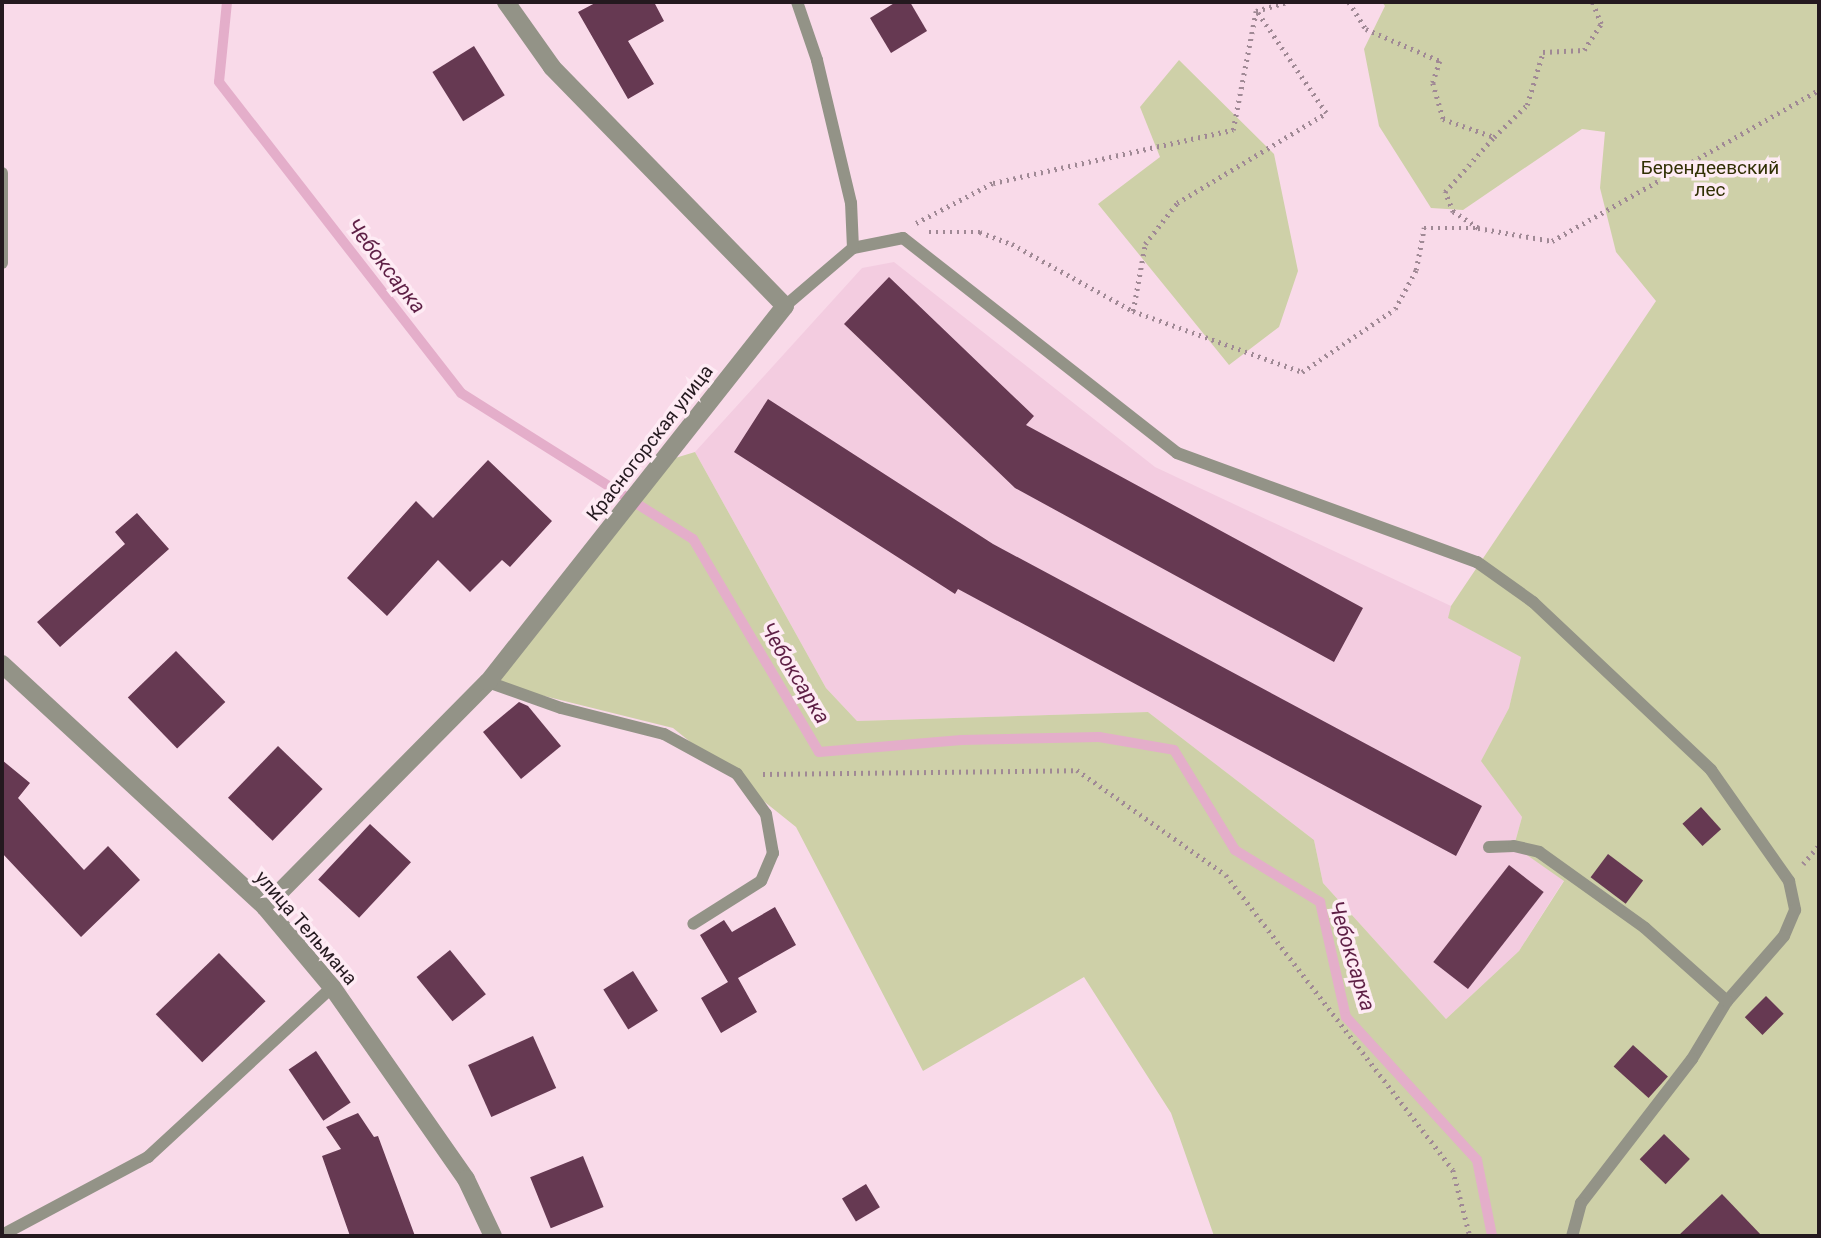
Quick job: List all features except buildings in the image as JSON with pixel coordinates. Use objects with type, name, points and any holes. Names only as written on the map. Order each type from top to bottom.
[{"type":"street","points":[[506,2],[552,67],[785,306]]},
{"type":"street","name":"Красногорская улица","points":[[265,907],[488,682],[785,306]]},
{"type":"street","name":"улица Тельмана","points":[[2,664],[265,907],[332,987],[466,1179],[493,1236]]},
{"type":"lane","points":[[797,2],[817,60],[848,190],[853,248]]},
{"type":"lane","points":[[2,173],[2,263]]},
{"type":"lane","points":[[785,306],[853,248],[903,238],[1177,453],[1476,562],[1533,602],[1711,770],[1789,881],[1795,910],[1784,936],[1727,1001],[1692,1059],[1581,1203],[1572,1236]]},
{"type":"lane","points":[[488,682],[561,708],[664,734],[737,774],[766,814],[773,853],[761,881],[693,924]]},
{"type":"lane","points":[[1489,847],[1514,846],[1539,852],[1645,928],[1727,1001]]},
{"type":"lane","points":[[2,1235],[148,1157],[332,987]]},
{"type":"path","points":[[1256,11],[1287,2]]},
{"type":"path","points":[[1349,2],[1366,29],[1440,61],[1433,83],[1443,119],[1494,137]]},
{"type":"path","points":[[1478,228],[1453,212],[1444,192],[1527,105],[1543,52],[1584,50],[1601,24],[1592,2]]},
{"type":"path","points":[[903,238],[912,225],[993,184],[1233,130],[1256,11]]},
{"type":"path","points":[[1133,311],[1145,244],[1177,203],[1326,113],[1256,11]]},
{"type":"path","points":[[903,238],[943,229],[980,232],[1012,244],[1133,311],[1302,372],[1395,309],[1416,270],[1424,228],[1478,228],[1552,241],[1819,90]]},
{"type":"path","points":[[737,774],[1077,770],[1226,876],[1453,1170],[1470,1236]]},
{"type":"shaded area","points":[[894,262],[1155,467],[1451,606],[1449,618],[1522,657],[1509,708],[1482,761],[1522,817],[1514,846],[1564,880],[1519,951],[1446,1019],[1323,883],[1314,840],[1148,712],[857,721],[826,688],[695,452],[862,268]]},
{"type":"green space","name":"Берендеевский лес","points":[[1382,2],[1819,2],[1819,1236],[1214,1236],[1171,1113],[1084,977],[923,1071],[796,827],[673,728],[488,682],[662,462],[695,452],[826,688],[857,721],[1148,712],[1314,840],[1323,883],[1446,1019],[1519,951],[1564,881],[1514,846],[1522,817],[1481,761],[1509,708],[1521,657],[1448,618],[1451,606],[1656,301],[1616,252],[1600,188],[1605,132],[1582,129],[1463,210],[1431,208],[1379,126],[1364,49],[1385,6]]},
{"type":"green space","points":[[1179,60],[1274,154],[1298,271],[1279,327],[1229,365],[1098,204],[1160,157],[1140,107]]},
{"type":"waterway","name":"Чебоксарка","points":[[227,2],[219,82],[461,393],[693,539],[819,752],[961,740],[1099,737],[1174,750],[1235,850],[1320,902],[1346,1017],[1477,1160],[1492,1236]]}]
